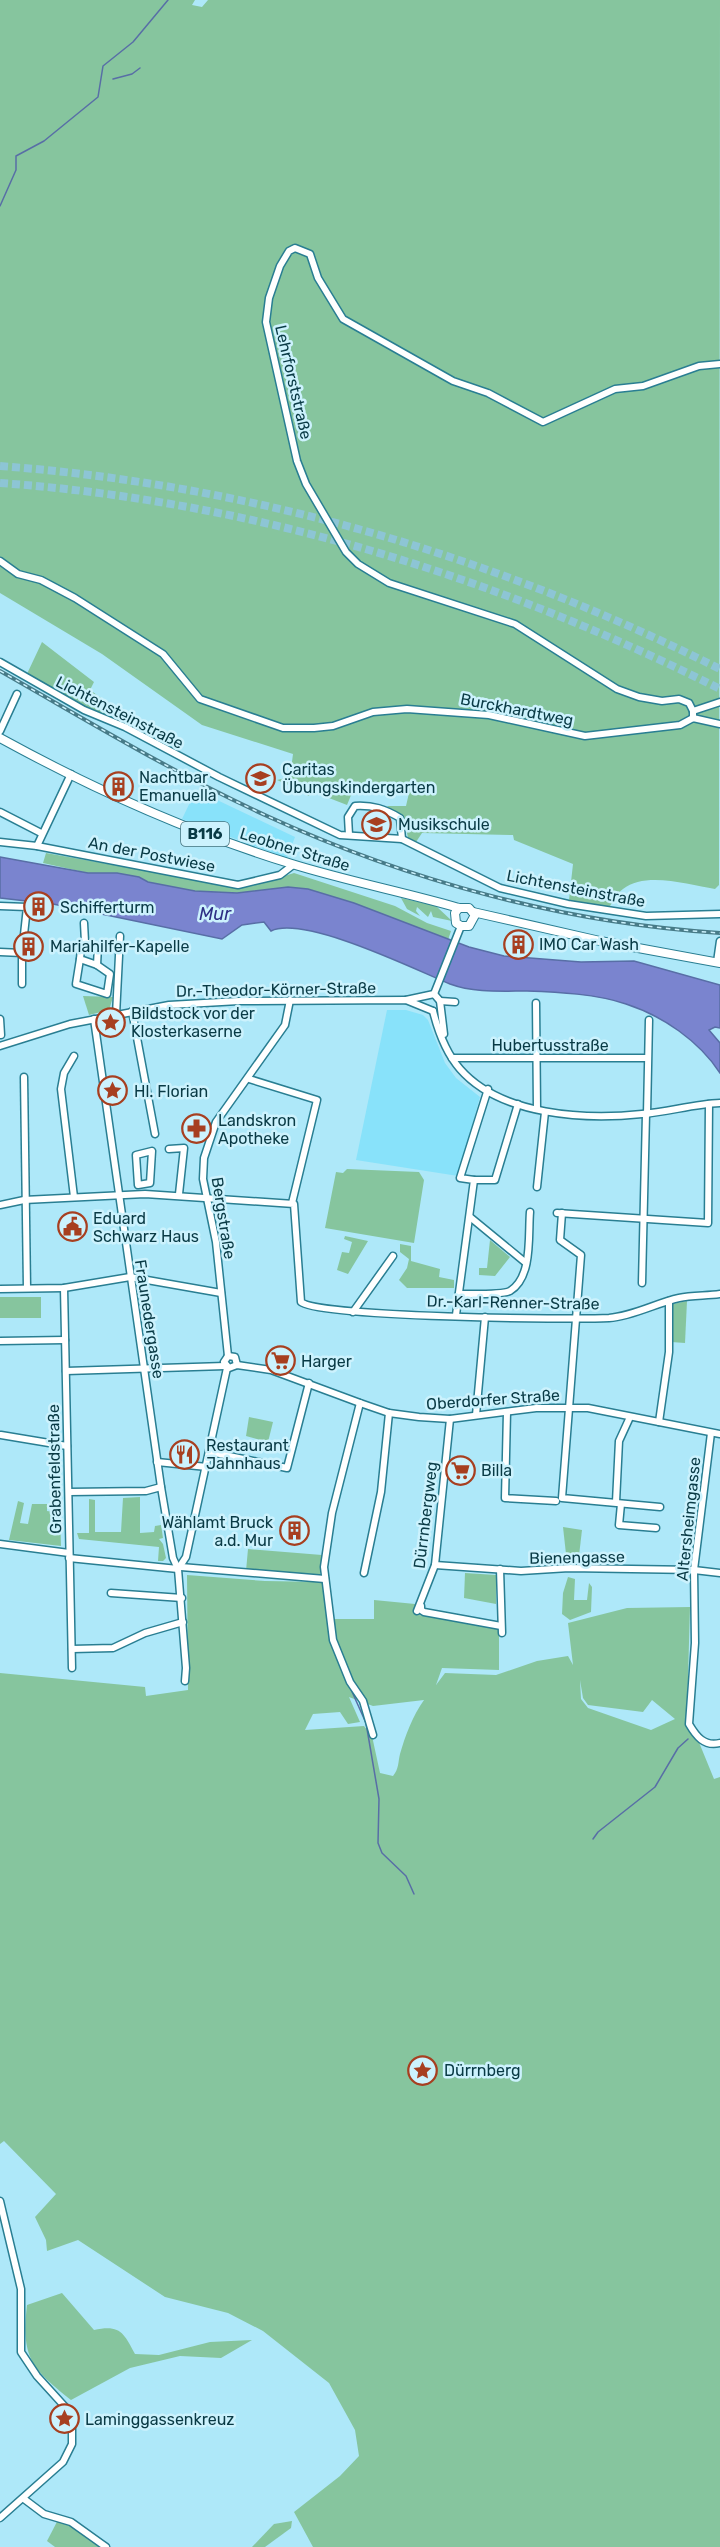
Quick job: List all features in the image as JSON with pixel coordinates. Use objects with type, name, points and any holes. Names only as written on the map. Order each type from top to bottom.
[{"type":"main road","name":"Leobner Straße","points":[[0,738],[71,774],[190,828],[293,865],[423,898]]},
{"type":"main road","name":"B116","points":[[423,898],[459,908]]},
{"type":"main road","name":"B116","points":[[423,898],[454,917]]},
{"type":"main road","points":[[490,916],[459,930],[454,917],[459,908],[469,908],[473,912],[600,941],[718,963]]},
{"type":"main road","points":[[473,912],[474,922]]},
{"type":"street","name":"Lehrforststraße","points":[[693,715],[689,703],[679,699],[662,701],[639,697],[617,689],[515,624],[494,615],[426,597],[389,583],[358,564],[346,552],[306,483],[297,461],[266,322],[269,298],[280,266],[289,251],[295,248],[310,254],[318,278],[343,319],[453,381],[488,393],[543,422],[615,388],[643,386],[699,366],[720,364]]},
{"type":"street","name":"Burckhardtweg","points":[[0,561],[18,574],[42,580],[75,598],[163,654],[200,699],[283,728],[314,729],[333,726],[373,712],[407,709],[489,714],[585,736],[680,725],[693,715],[720,724]]},
{"type":"street","name":"Lichtensteinstraße","points":[[0,662],[84,710],[125,727],[340,835],[402,840],[480,880],[521,893],[628,915],[661,917],[720,914]]},
{"type":"street","points":[[0,731],[17,694]]},
{"type":"street","points":[[693,715],[720,702]]},
{"type":"street","points":[[37,846],[41,833],[71,774]]},
{"type":"street","points":[[350,835],[348,817],[355,806],[373,806],[382,808],[400,818],[402,840]]},
{"type":"street","points":[[0,812],[41,833]]},
{"type":"street","name":"An der Postwiese","points":[[0,842],[37,846],[238,885],[280,876],[293,865]]},
{"type":"street","points":[[0,906],[27,907],[22,952],[22,984]]},
{"type":"street","points":[[84,923],[85,942],[98,946],[97,965]]},
{"type":"street","points":[[444,1041],[440,1004],[434,993],[459,930]]},
{"type":"street","points":[[116,1015],[120,936]]},
{"type":"street","points":[[718,963],[720,941]]},
{"type":"street","points":[[78,946],[81,948],[76,984],[116,995]]},
{"type":"street","points":[[0,952],[22,952]]},
{"type":"street","points":[[80,959],[97,965],[110,974],[107,994]]},
{"type":"street","name":"Dr.-Theodor-Körner-Straße","points":[[0,1046],[7,1042],[93,1019],[169,1005],[290,1000],[406,1000],[434,993]]},
{"type":"street","points":[[423,1006],[426,996]]},
{"type":"street","name":"Bergstraße","points":[[228,1356],[216,1242],[205,1197],[203,1169],[207,1145],[216,1122],[249,1079],[285,1025],[290,1000]]},
{"type":"street","name":"Dr.-Theodor-Körner-Straße","points":[[406,1000],[433,1011]]},
{"type":"street","points":[[455,1002],[440,1004],[433,1011],[452,1058],[462,1071],[488,1089],[518,1104],[544,1112],[596,1117],[647,1114],[720,1102]]},
{"type":"street","points":[[536,1003],[537,1109]]},
{"type":"street","points":[[132,1011],[155,1134]]},
{"type":"street","points":[[0,1019],[1,1035],[7,1042]]},
{"type":"street","name":"Fraunedergasse","points":[[93,1019],[161,1487],[173,1558],[179,1568],[185,1680]]},
{"type":"street","points":[[642,1283],[649,1020]]},
{"type":"street","points":[[74,1056],[64,1073],[61,1089],[74,1197]]},
{"type":"street","name":"Hubertusstraße","points":[[452,1058],[647,1058]]},
{"type":"street","points":[[24,1077],[27,1288]]},
{"type":"street","points":[[0,1205],[27,1200],[145,1194],[179,1194],[293,1203],[317,1100],[249,1079]]},
{"type":"street","points":[[488,1089],[460,1178],[495,1180],[518,1104]]},
{"type":"street","points":[[660,1508],[562,1498],[575,1357],[575,1318],[581,1255],[560,1240],[559,1213],[708,1223],[713,1112],[709,1104]]},
{"type":"street","points":[[537,1186],[544,1112]]},
{"type":"street","points":[[169,1149],[184,1148],[179,1194]]},
{"type":"street","points":[[152,1151],[150,1183],[144,1184],[138,1185],[136,1155],[152,1151]]},
{"type":"street","points":[[456,1316],[474,1180]]},
{"type":"street","points":[[144,1184],[145,1194]]},
{"type":"street","name":"Dr.-Karl-Renner-Straße","points":[[293,1203],[301,1302],[304,1305],[353,1312],[485,1317],[612,1318],[680,1298],[720,1294]]},
{"type":"street","points":[[459,1294],[508,1292],[524,1274],[530,1212]]},
{"type":"street","points":[[470,1217],[526,1263]]},
{"type":"street","points":[[353,1312],[393,1256]]},
{"type":"street","points":[[0,1288],[64,1288],[130,1277],[221,1293]]},
{"type":"street","name":"Grabenfeldstraße","points":[[64,1288],[72,1668]]},
{"type":"street","points":[[659,1422],[669,1353],[669,1301]]},
{"type":"street","points":[[476,1415],[485,1317]]},
{"type":"street","points":[[0,1341],[65,1340]]},
{"type":"street","points":[[66,1371],[226,1367],[231,1369],[237,1365],[235,1357],[228,1356],[224,1360],[226,1367],[207,1467],[186,1557],[179,1568]]},
{"type":"street","name":"Oberdorfer Straße","points":[[237,1365],[271,1370],[389,1413],[450,1419],[570,1407],[720,1434]]},
{"type":"street","points":[[210,1452],[287,1468],[309,1383]]},
{"type":"street","points":[[360,1403],[332,1513],[324,1567],[333,1640],[350,1682],[363,1701],[373,1735]]},
{"type":"street","points":[[507,1412],[505,1498],[556,1501]]},
{"type":"street","points":[[364,1573],[381,1492],[389,1413]]},
{"type":"street","points":[[630,1417],[619,1441],[615,1480],[619,1503],[619,1525],[656,1528]]},
{"type":"street","name":"Dürrnbergweg","points":[[417,1611],[423,1590],[429,1584],[435,1565],[450,1419]]},
{"type":"street","name":"Altersheimgasse","points":[[711,1433],[694,1570],[694,1643],[688,1724],[702,1741],[708,1744],[720,1743]]},
{"type":"street","points":[[1,1435],[67,1446]]},
{"type":"street","points":[[158,1462],[207,1467]]},
{"type":"street","points":[[69,1492],[146,1491],[161,1487]]},
{"type":"street","points":[[0,1544],[69,1556],[179,1568],[325,1579]]},
{"type":"street","name":"Bienengasse","points":[[435,1565],[521,1571],[569,1568],[694,1570],[720,1573]]},
{"type":"street","points":[[422,1596],[421,1610],[424,1612],[502,1630],[500,1569]]},
{"type":"street","points":[[111,1593],[182,1598]]},
{"type":"street","points":[[72,1649],[112,1648],[145,1633],[183,1622]]},
{"type":"street","points":[[0,2201],[21,2289],[21,2352],[28,2365],[67,2409],[72,2428],[70,2452],[24,2499],[0,2518]]},
{"type":"street","points":[[24,2499],[44,2514],[71,2522],[106,2547]]},
{"type":"shaded area","points":[[196,790],[295,837],[287,858],[182,819]]},
{"type":"shaded area","points":[[387,1010],[406,1010],[423,1015],[428,1020],[445,1063],[456,1078],[480,1097],[458,1176],[356,1160]]},
{"type":"green space","points":[[0,0],[195,0],[192,5],[202,7],[208,0],[720,0],[719,885],[715,889],[681,882],[643,881],[632,884],[621,891],[609,908],[569,900],[573,864],[514,840],[513,835],[422,833],[416,842],[408,838],[405,823],[387,806],[406,806],[409,793],[354,788],[347,805],[311,791],[309,796],[302,793],[277,780],[290,777],[293,754],[202,725],[102,654],[0,593]]},
{"type":"green space","points":[[42,642],[94,682],[90,690],[115,708],[111,718],[85,708],[26,676]]},
{"type":"green space","points":[[46,853],[237,887],[252,886],[294,873],[395,906],[427,923],[451,931],[448,940],[354,903],[308,889],[288,887],[237,893],[195,891],[148,882],[139,877],[117,873],[88,873],[43,863]]},
{"type":"green space","points":[[401,898],[436,906],[452,921],[433,917],[431,911],[428,917],[417,907],[416,911],[420,916],[407,909]]},
{"type":"green space","points":[[83,996],[113,997],[109,1010],[89,1015]]},
{"type":"green space","points":[[347,1169],[419,1172],[424,1180],[414,1243],[325,1228],[336,1172],[343,1173]]},
{"type":"green space","points":[[345,1236],[368,1241],[348,1274],[337,1270],[342,1252],[349,1253],[352,1242],[344,1239]]},
{"type":"green space","points":[[490,1240],[510,1257],[495,1276],[479,1275],[479,1268],[487,1268]]},
{"type":"green space","points":[[400,1244],[411,1246],[411,1261],[440,1269],[439,1277],[454,1280],[454,1288],[407,1288],[399,1280],[407,1268],[409,1259],[400,1252]]},
{"type":"green space","points":[[0,1297],[41,1297],[41,1318],[0,1318]]},
{"type":"green space","points":[[687,1301],[685,1343],[671,1342],[673,1304]]},
{"type":"green space","points":[[249,1417],[273,1422],[268,1442],[246,1436]]},
{"type":"green space","points":[[140,1497],[140,1533],[154,1532],[155,1526],[161,1525],[163,1538],[159,1539],[163,1544],[166,1558],[163,1561],[158,1561],[159,1547],[79,1539],[77,1533],[89,1533],[89,1499],[95,1500],[95,1532],[121,1532],[123,1498]]},
{"type":"green space","points":[[18,1501],[24,1503],[20,1523],[28,1524],[32,1504],[47,1504],[47,1511],[60,1513],[61,1546],[9,1540]]},
{"type":"green space","points":[[563,1527],[582,1530],[578,1564],[567,1563]]},
{"type":"green space","points":[[248,1549],[322,1555],[320,1576],[246,1571]]},
{"type":"green space","points":[[465,1573],[496,1575],[496,1604],[464,1598]]},
{"type":"green space","points":[[187,1575],[265,1581],[324,1582],[331,1619],[374,1619],[374,1600],[415,1604],[419,1615],[499,1628],[499,1670],[442,1668],[436,1685],[445,1673],[496,1675],[537,1661],[568,1656],[573,1665],[568,1623],[627,1608],[690,1607],[687,1713],[714,1779],[720,1777],[720,2547],[313,2547],[294,2512],[340,2476],[359,2456],[355,2430],[329,2383],[263,2331],[228,2313],[165,2297],[78,2240],[47,2251],[46,2240],[35,2217],[56,2194],[4,2141],[0,2144],[0,1673],[145,1687],[146,1696],[188,1690]],"holes":[[[580,1680],[583,1698],[588,1705],[643,1712],[652,1700],[675,1719],[651,1730],[588,1708],[581,1699]],[[349,1697],[373,1706],[424,1700],[410,1726],[393,1776],[380,1773],[372,1736],[364,1726],[305,1730],[313,1714],[340,1712],[348,1724],[360,1722]]]},
{"type":"green space","points":[[568,1577],[575,1579],[574,1600],[587,1600],[589,1583],[592,1587],[591,1612],[570,1620],[562,1614],[563,1593]]},
{"type":"green space","points":[[62,2293],[94,2330],[115,2329],[128,2341],[135,2354],[159,2355],[210,2342],[252,2340],[221,2358],[180,2356],[130,2368],[71,2400],[38,2370],[28,2349],[26,2337],[27,2305]]},
{"type":"green space","points":[[60,2516],[77,2522],[109,2547],[55,2547],[47,2541]]},
{"type":"green space","points":[[292,2521],[291,2528],[265,2547],[252,2547],[274,2524]]},
{"type":"water","name":"Mur","points":[[0,857],[88,873],[117,873],[195,891],[237,893],[288,887],[308,889],[354,903],[469,947],[504,956],[581,962],[634,961],[720,985],[720,1028],[715,1027],[709,1030],[720,1043],[720,1073],[702,1050],[679,1031],[653,1015],[615,1001],[564,993],[488,991],[459,987],[386,956],[333,937],[308,930],[287,928],[271,931],[264,922],[242,925],[222,939],[53,904],[0,898]]},
{"type":"waterway","points":[[0,206],[16,170],[16,156],[44,141],[98,97],[103,66],[133,42],[168,0]]},
{"type":"waterway","points":[[113,79],[132,74],[140,68]]},
{"type":"waterway","points":[[349,1685],[366,1723],[379,1799],[378,1843],[382,1853],[406,1876],[414,1894]]},
{"type":"waterway","points":[[593,1839],[598,1832],[655,1787],[678,1748],[688,1739]]},
{"type":"tunnel","points":[[0,466],[94,476],[187,490],[279,509],[370,532],[459,560],[548,592],[720,669]]},
{"type":"tunnel","points":[[0,483],[94,492],[187,507],[279,526],[370,550],[460,579],[548,612],[635,648],[720,689]]},
{"type":"railway","points":[[0,671],[199,783],[267,816],[376,860],[432,879],[546,909],[603,920],[720,933]]},
{"type":"place","name":"Caritas Übungskindergarten","points":[[261,778]]},
{"type":"place","name":"Nachtbar Emanuella","points":[[118,786]]},
{"type":"place","name":"Musikschule","points":[[377,824]]},
{"type":"place","name":"Schifferturm","points":[[39,907]]},
{"type":"place","name":"IMO Car Wash","points":[[518,944]]},
{"type":"place","name":"Mariahilfer-Kapelle","points":[[29,946]]},
{"type":"place","name":"Bildstock vor der Klosterkaserne","points":[[110,1022]]},
{"type":"place","name":"Hl. Florian","points":[[113,1091]]},
{"type":"place","name":"Landskron Apotheke","points":[[197,1129]]},
{"type":"place","name":"Eduard Schwarz Haus","points":[[72,1227]]},
{"type":"place","name":"Harger","points":[[280,1361]]},
{"type":"place","name":"Restaurant Jahnhaus","points":[[185,1454]]},
{"type":"place","name":"Billa","points":[[460,1470]]},
{"type":"place","name":"Wählamt Bruck a.d. Mur","points":[[294,1531]]},
{"type":"place","name":"Dürrnberg","points":[[423,2070]]},
{"type":"place","name":"Laminggassenkreuz","points":[[64,2419]]}]
